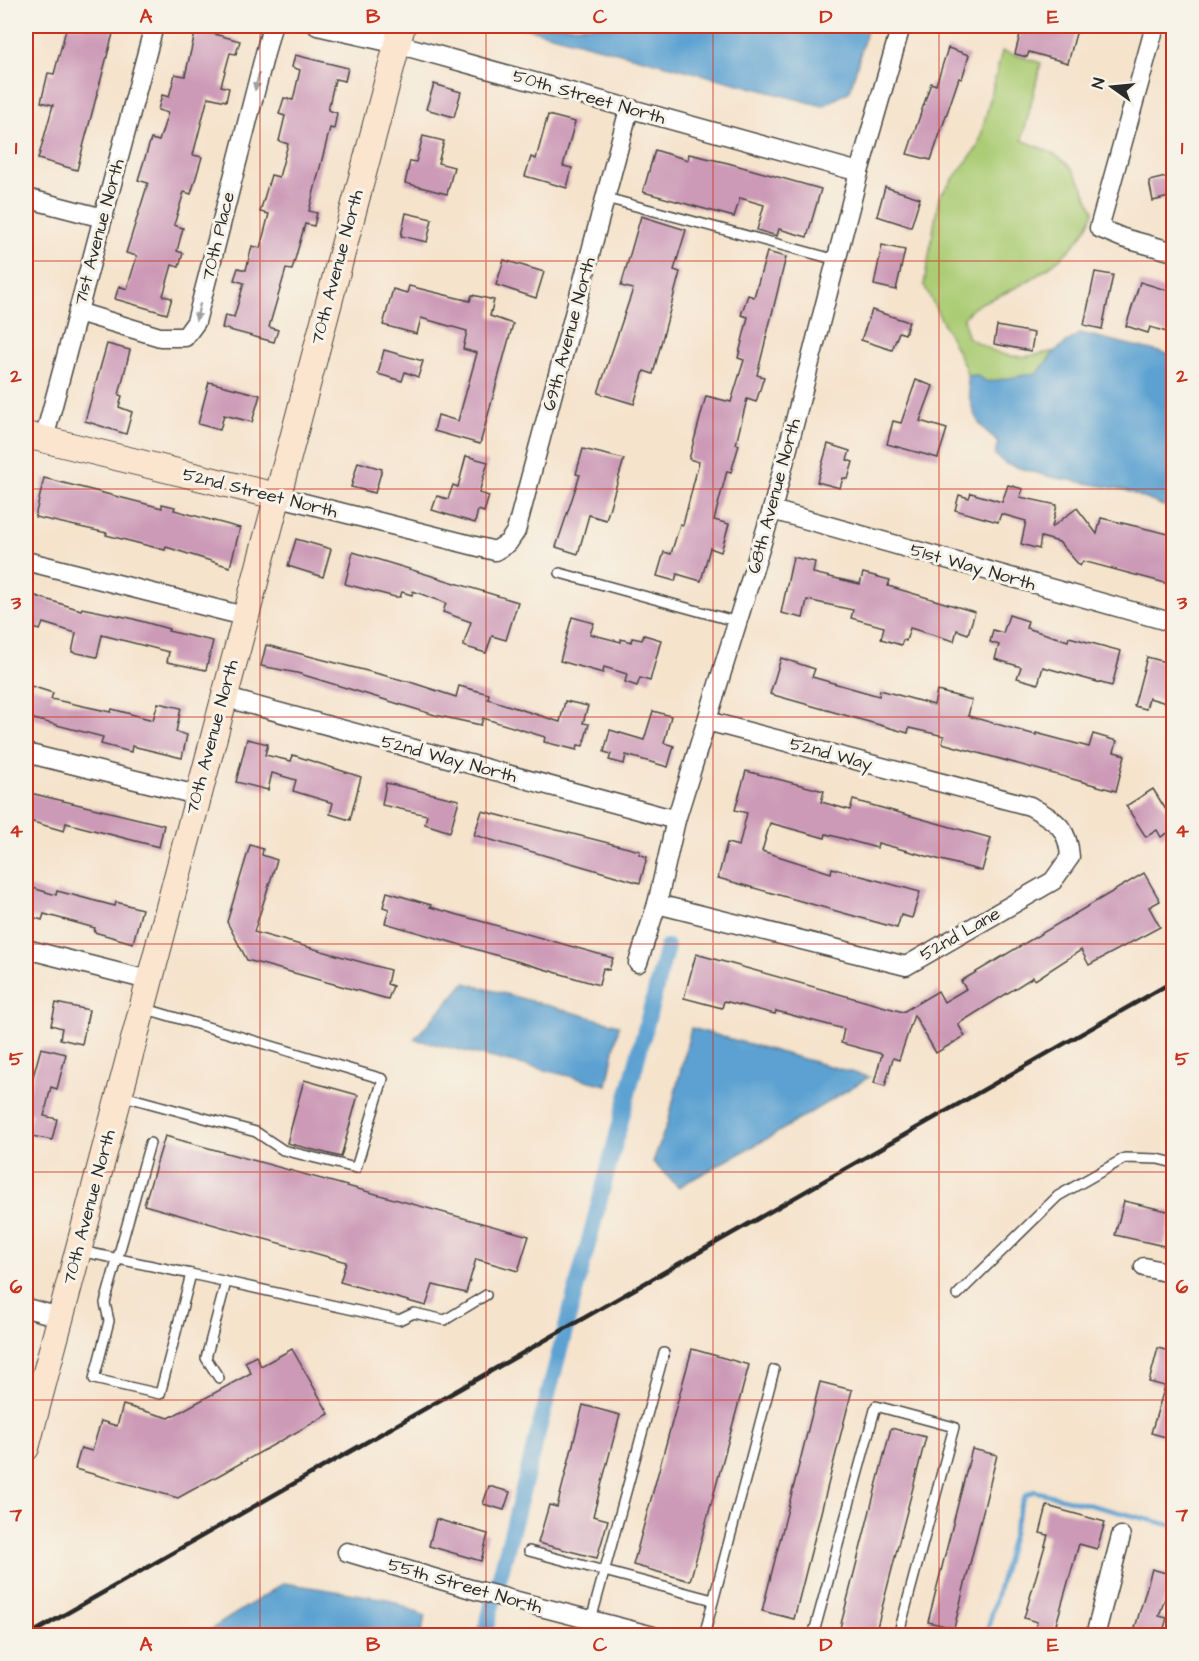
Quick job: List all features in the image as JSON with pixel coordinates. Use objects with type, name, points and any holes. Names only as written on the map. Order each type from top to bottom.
[{"type":"street","name":"71st Avenue North","points":[[35,437],[78,312],[154,26]]},
{"type":"street","name":"70th Place","points":[[78,312],[160,337],[185,337],[196,322],[272,26]]},
{"type":"street","name":"50th Street North","points":[[317,26],[400,35],[629,109],[860,172]]},
{"type":"street","name":"68th Avenue North","points":[[638,963],[657,904],[676,820],[772,510],[860,172],[901,26]]},
{"type":"street","points":[[1155,26],[1100,228],[1123,238],[1173,252]]},
{"type":"street","name":"70th Avenue North","points":[[26,1448],[140,1008],[400,35]]},
{"type":"street","name":"69th Avenue North","points":[[495,551],[508,543],[516,531],[629,109]]},
{"type":"street","points":[[26,198],[103,218]]},
{"type":"street","name":"52nd Street North","points":[[35,437],[495,551]]},
{"type":"street","name":"51st Way North","points":[[772,510],[1173,623]]},
{"type":"street","points":[[26,561],[244,616]]},
{"type":"street","name":"52nd Way North","points":[[223,698],[676,820]]},
{"type":"street","name":"52nd Way","points":[[707,721],[955,787]]},
{"type":"street","points":[[26,753],[197,795]]},
{"type":"street","name":"52nd Lane","points":[[657,904],[906,966],[1053,881],[1070,857],[1069,838],[1052,819],[1030,806],[955,787]]},
{"type":"street","points":[[26,949],[148,980]]},
{"type":"street","points":[[1144,1267],[1173,1274]]},
{"type":"street","points":[[26,1308],[60,1317]]},
{"type":"street","points":[[1095,1635],[1121,1536]]},
{"type":"street","name":"55th Street North","points":[[346,1552],[471,1589],[653,1635]]},
{"type":"lane","points":[[606,198],[837,260]]},
{"type":"lane","points":[[560,573],[738,622]]},
{"type":"lane","points":[[118,1094],[256,1132],[283,1150],[356,1168],[383,1079],[140,1008]]},
{"type":"lane","points":[[150,1143],[105,1303],[110,1321],[94,1378],[160,1394],[191,1274]]},
{"type":"lane","points":[[957,1295],[1058,1196],[1125,1158],[1158,1158],[1173,1163]]},
{"type":"lane","points":[[77,1250],[399,1320],[414,1313],[445,1320],[486,1295]]},
{"type":"lane","points":[[219,1378],[206,1358],[226,1282]]},
{"type":"lane","points":[[591,1620],[664,1353]]},
{"type":"lane","points":[[704,1635],[774,1370]]},
{"type":"lane","points":[[813,1635],[876,1406],[954,1427],[898,1635]]},
{"type":"lane","points":[[529,1551],[713,1600]]},
{"type":"green space","points":[[1002,51],[1041,63],[1022,140],[1051,153],[1068,165],[1080,182],[1094,211],[1080,237],[1059,259],[1033,278],[980,304],[964,317],[967,337],[1008,356],[1028,356],[1055,351],[1038,373],[987,382],[976,375],[967,376],[966,369],[924,285],[939,197],[978,147]]},
{"type":"water","points":[[517,26],[868,26],[850,91],[823,106]]},
{"type":"water","points":[[1080,333],[1173,355],[1173,510],[1125,490],[1051,477],[1006,464],[995,455],[998,442],[984,429],[976,417],[971,404],[967,376],[976,375],[987,382],[1038,373],[1055,351]]},
{"type":"water","points":[[465,983],[619,1025],[607,1085],[414,1039]]},
{"type":"water","points":[[691,1028],[869,1077],[770,1137],[678,1187],[653,1162],[669,1118]]},
{"type":"water","points":[[284,1583],[387,1599],[425,1616],[421,1635],[202,1635]]},
{"type":"building","points":[[67,26],[115,26],[77,170],[38,159],[53,105],[41,102],[48,73],[54,74]]},
{"type":"building","points":[[1022,26],[1078,26],[1068,63],[1029,52],[1027,57],[1015,54]]},
{"type":"building","points":[[196,29],[240,41],[236,54],[230,53],[221,86],[229,88],[226,101],[208,97],[193,155],[202,157],[191,194],[184,192],[174,225],[183,228],[177,251],[183,253],[179,267],[172,265],[163,296],[172,298],[167,314],[115,299],[119,286],[127,289],[137,256],[126,253],[148,183],[138,180],[151,139],[159,141],[168,113],[158,110],[162,95],[169,97],[175,74],[185,76]]},
{"type":"building","points":[[948,48],[969,55],[931,160],[907,154],[931,83],[936,85]]},
{"type":"building","points":[[295,55],[348,68],[345,81],[335,79],[328,110],[337,113],[334,129],[330,128],[309,211],[317,213],[314,226],[305,224],[292,270],[286,269],[269,327],[278,330],[274,342],[222,328],[225,315],[234,317],[244,283],[234,280],[238,268],[246,270],[252,246],[260,248],[269,214],[260,212],[271,175],[279,177],[288,144],[279,141],[285,116],[279,114],[284,98],[293,100],[300,70],[292,67]]},
{"type":"building","points":[[434,84],[461,92],[454,117],[426,109]]},
{"type":"building","points":[[548,115],[575,122],[563,166],[572,168],[567,188],[525,176],[531,157],[536,159]]},
{"type":"building","points":[[423,136],[444,141],[438,163],[454,167],[447,194],[405,183],[410,161],[416,162]]},
{"type":"building","points":[[655,150],[688,160],[689,154],[728,163],[821,189],[807,237],[779,229],[777,236],[757,230],[764,205],[740,198],[734,217],[643,192]]},
{"type":"building","points":[[1170,176],[1173,196],[1153,201],[1149,181]]},
{"type":"building","points":[[885,187],[920,198],[911,227],[877,216]]},
{"type":"building","points":[[406,213],[432,219],[427,242],[401,236]]},
{"type":"building","points":[[641,216],[686,230],[674,270],[680,272],[653,374],[644,371],[634,404],[598,393],[633,289],[621,286]]},
{"type":"building","points":[[882,245],[905,250],[896,290],[874,285]]},
{"type":"building","points":[[767,252],[786,257],[757,375],[764,377],[756,402],[747,399],[736,444],[739,445],[731,472],[727,471],[714,520],[729,524],[721,552],[710,548],[701,581],[677,574],[675,581],[657,576],[664,552],[671,554],[680,524],[683,525],[699,462],[689,459],[706,396],[731,402],[744,360],[738,358],[748,317],[741,315],[748,295],[754,297]]},
{"type":"building","points":[[504,260],[544,272],[536,298],[496,285]]},
{"type":"building","points":[[1095,272],[1113,275],[1102,329],[1084,325]]},
{"type":"building","points":[[1140,282],[1173,292],[1173,334],[1150,327],[1148,333],[1126,326]]},
{"type":"building","points":[[409,286],[470,301],[472,295],[494,300],[490,316],[513,324],[480,444],[434,431],[438,415],[458,421],[477,353],[463,349],[467,331],[421,318],[417,334],[383,325],[393,289],[407,293]]},
{"type":"building","points":[[872,310],[909,322],[905,334],[899,332],[892,350],[861,340]]},
{"type":"building","points":[[997,326],[1034,333],[1031,351],[994,344]]},
{"type":"building","points":[[107,344],[130,350],[119,395],[122,396],[119,407],[132,412],[126,434],[85,421]]},
{"type":"building","points":[[384,350],[423,361],[418,377],[405,372],[402,381],[378,374]]},
{"type":"building","points":[[916,380],[933,386],[920,421],[947,429],[938,458],[887,444],[893,421],[901,423]]},
{"type":"building","points":[[209,382],[260,395],[252,422],[224,415],[220,430],[198,424]]},
{"type":"building","points":[[828,444],[850,451],[847,460],[853,462],[848,479],[843,478],[840,488],[817,482]]},
{"type":"building","points":[[583,449],[624,459],[606,520],[589,515],[578,554],[556,547],[580,475],[576,474]]},
{"type":"building","points":[[466,456],[488,462],[479,493],[489,496],[484,512],[478,510],[475,523],[432,510],[437,496],[448,499],[453,485],[458,487]]},
{"type":"building","points":[[358,462],[382,469],[375,493],[351,487]]},
{"type":"building","points":[[44,478],[162,508],[162,504],[175,507],[174,510],[240,528],[230,567],[166,547],[165,550],[106,535],[107,533],[35,517]]},
{"type":"building","points":[[1008,485],[1023,489],[1020,497],[1057,505],[1052,527],[1077,508],[1097,534],[1101,518],[1173,535],[1173,585],[1083,561],[1080,566],[1059,542],[1041,537],[1039,549],[1021,544],[1026,521],[1001,514],[998,522],[955,510],[959,495],[969,498],[971,493],[1002,502]]},
{"type":"building","points":[[296,539],[331,549],[323,577],[288,566]]},
{"type":"building","points":[[353,552],[518,602],[506,640],[492,636],[486,653],[463,646],[471,622],[443,612],[446,603],[413,591],[412,595],[402,592],[400,597],[395,597],[345,584]]},
{"type":"building","points":[[793,557],[815,562],[813,573],[860,584],[863,573],[890,580],[888,586],[975,612],[968,634],[957,630],[954,641],[910,628],[906,641],[903,640],[901,645],[881,639],[884,627],[851,618],[853,610],[807,600],[803,618],[781,613]]},
{"type":"building","points":[[26,593],[81,610],[82,608],[130,618],[169,629],[168,631],[213,641],[206,670],[167,662],[169,652],[102,635],[97,657],[72,652],[76,633],[43,623],[40,630],[26,626]]},
{"type":"building","points":[[1009,615],[1028,621],[1026,628],[1068,641],[1069,637],[1121,651],[1112,686],[1043,667],[1038,684],[1017,678],[1021,667],[995,659],[999,645],[990,642],[993,630],[1003,633]]},
{"type":"building","points":[[572,617],[594,623],[590,634],[621,642],[621,639],[631,642],[632,638],[642,640],[644,635],[661,640],[650,681],[640,678],[637,686],[625,682],[627,674],[604,667],[603,673],[560,661]]},
{"type":"building","points":[[266,645],[410,682],[456,697],[459,686],[489,694],[488,699],[560,722],[565,701],[588,706],[583,723],[589,724],[583,746],[578,745],[577,750],[544,742],[545,737],[483,718],[481,725],[435,715],[297,673],[261,666]]},
{"type":"building","points":[[1147,657],[1173,664],[1173,705],[1149,698],[1146,709],[1134,706]]},
{"type":"building","points":[[781,658],[815,669],[812,677],[879,696],[880,690],[934,705],[937,691],[972,700],[968,716],[1036,735],[1036,733],[1089,747],[1093,734],[1117,741],[1114,752],[1125,755],[1116,791],[942,743],[944,736],[909,728],[908,733],[770,694]]},
{"type":"building","points":[[31,686],[53,693],[51,699],[111,712],[112,709],[153,720],[158,703],[181,708],[176,732],[187,735],[182,758],[132,746],[131,752],[101,744],[103,737],[26,717],[26,691],[29,693]]},
{"type":"building","points":[[653,711],[671,716],[664,743],[674,746],[668,767],[626,755],[624,764],[609,760],[611,754],[604,752],[610,730],[644,740]]},
{"type":"building","points":[[247,739],[268,744],[265,755],[291,761],[293,755],[361,777],[350,820],[330,814],[333,803],[293,791],[296,780],[272,773],[268,790],[236,782]]},
{"type":"building","points":[[746,771],[824,791],[821,802],[850,810],[853,800],[991,838],[982,871],[878,843],[877,848],[826,834],[825,838],[770,823],[762,851],[831,873],[832,868],[920,892],[912,918],[901,915],[897,928],[718,878],[727,843],[739,846],[747,813],[735,810]]},
{"type":"building","points":[[386,783],[459,800],[450,832],[425,824],[427,815],[382,805]]},
{"type":"building","points":[[1153,789],[1173,821],[1173,830],[1161,837],[1157,830],[1146,837],[1126,806]]},
{"type":"building","points":[[26,792],[164,825],[159,847],[66,823],[64,831],[26,820]]},
{"type":"building","points":[[482,811],[640,851],[639,854],[647,857],[640,883],[474,835]]},
{"type":"building","points":[[250,845],[263,849],[262,855],[277,860],[254,932],[390,970],[387,984],[393,986],[388,999],[247,960],[227,922]]},
{"type":"building","points":[[1144,873],[1160,901],[1149,907],[1160,927],[1089,965],[1081,950],[1035,980],[1033,977],[958,1024],[965,1036],[936,1053],[914,1015],[899,1060],[893,1058],[885,1086],[874,1083],[882,1054],[841,1043],[844,1029],[776,1011],[775,1014],[724,1001],[722,1008],[684,998],[696,954],[903,1012],[938,991],[944,1002],[966,989],[961,981]]},
{"type":"building","points":[[26,886],[56,895],[57,891],[115,906],[116,902],[142,909],[133,943],[94,932],[95,928],[44,914],[42,920],[26,915]]},
{"type":"building","points":[[387,892],[431,905],[430,907],[613,958],[609,970],[603,968],[599,985],[385,923],[389,909],[383,907]]},
{"type":"building","points":[[56,1003],[89,1010],[82,1044],[60,1039],[62,1028],[51,1025]]},
{"type":"building","points":[[41,1048],[66,1054],[57,1089],[51,1087],[44,1116],[57,1119],[52,1140],[27,1135],[32,1113],[26,1112],[26,1090],[29,1091]]},
{"type":"building","points":[[304,1080],[358,1095],[341,1157],[287,1143]]},
{"type":"building","points":[[165,1136],[529,1236],[518,1271],[476,1259],[466,1293],[433,1285],[426,1306],[340,1282],[346,1262],[144,1205]]},
{"type":"building","points":[[1124,1201],[1172,1212],[1164,1246],[1115,1235]]},
{"type":"building","points":[[1158,1348],[1173,1352],[1173,1439],[1151,1433],[1165,1386],[1149,1382]]},
{"type":"building","points":[[292,1349],[329,1414],[178,1498],[75,1469],[81,1448],[92,1451],[101,1421],[117,1426],[123,1405],[169,1418],[251,1373],[245,1362],[256,1356],[261,1366]]},
{"type":"building","points":[[692,1349],[749,1365],[690,1581],[633,1565]]},
{"type":"building","points":[[820,1382],[852,1390],[794,1619],[762,1611]]},
{"type":"building","points":[[583,1405],[620,1415],[593,1516],[608,1520],[597,1558],[538,1543],[549,1505],[557,1507]]},
{"type":"building","points":[[891,1428],[926,1437],[875,1635],[867,1635],[840,1628]]},
{"type":"building","points":[[972,1449],[997,1455],[954,1628],[928,1622]]},
{"type":"building","points":[[489,1486],[510,1492],[504,1510],[483,1504]]},
{"type":"building","points":[[1047,1506],[1105,1522],[1097,1549],[1079,1544],[1053,1635],[1034,1635],[1037,1622],[1024,1618],[1048,1535],[1040,1533]]},
{"type":"building","points":[[436,1519],[488,1534],[481,1561],[429,1546]]},
{"type":"building","points":[[1152,1569],[1173,1575],[1159,1616],[1167,1618],[1162,1635],[1133,1635]]},
{"type":"waterway","points":[[484,1636],[667,947]]},
{"type":"waterway","points":[[986,1636],[1020,1507],[1025,1496],[1034,1491],[1174,1526]]},
{"type":"railway","points":[[27,1636],[1174,981]]}]
